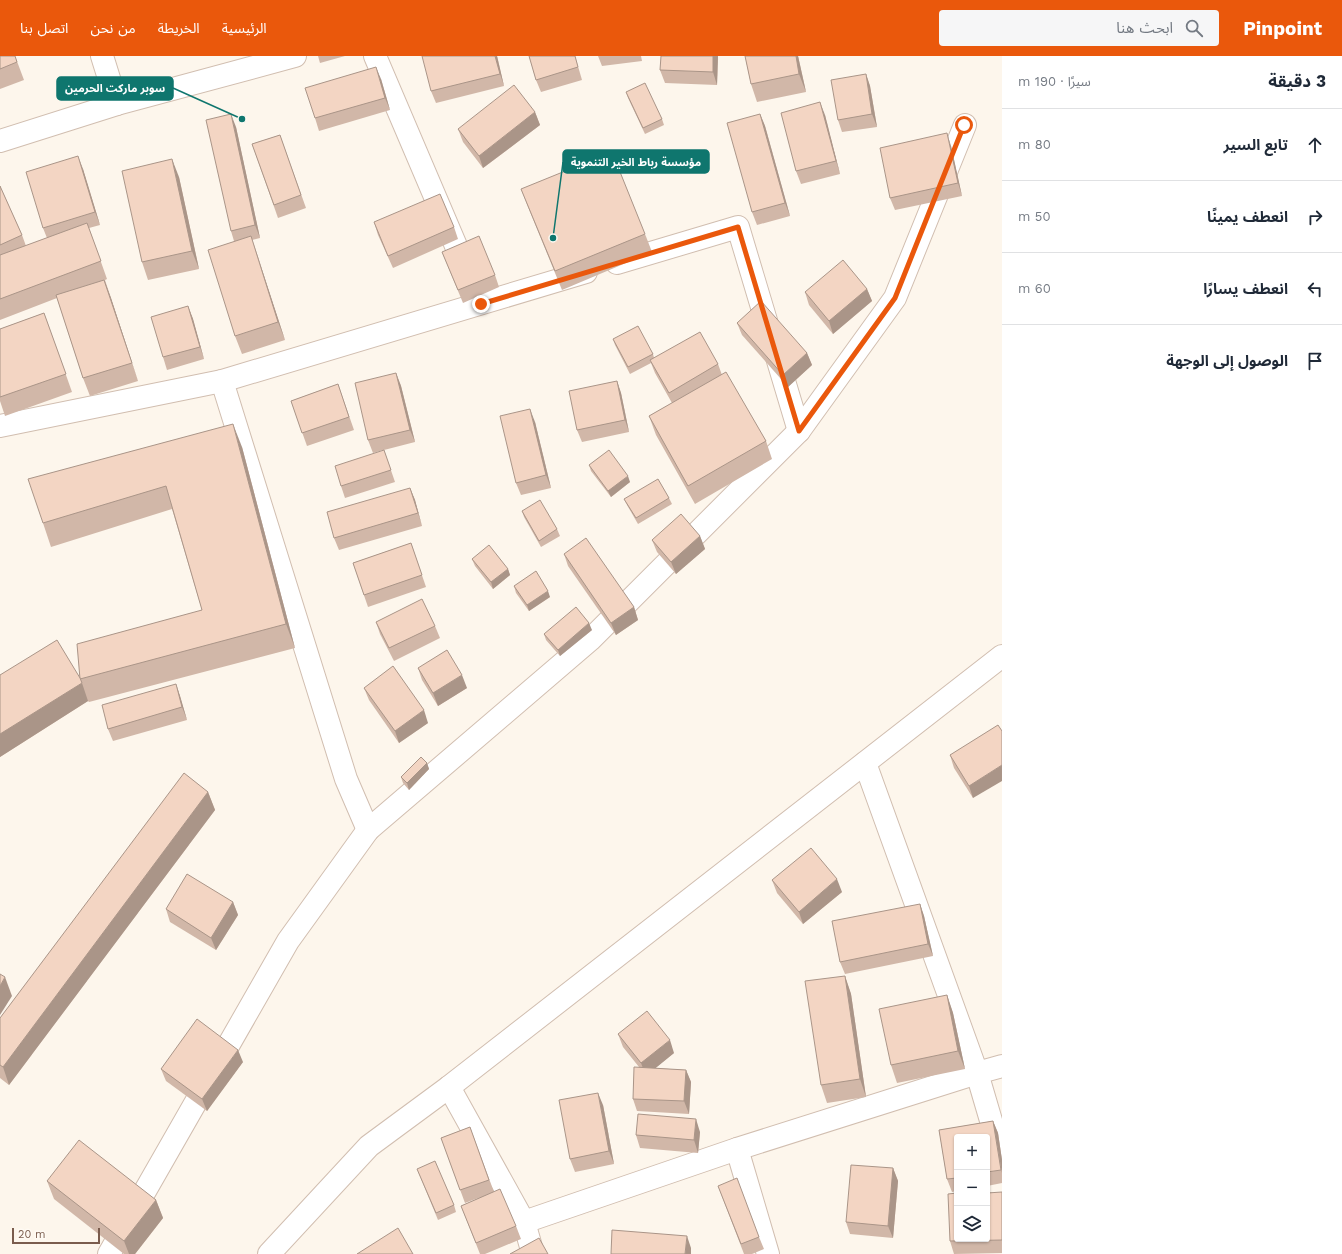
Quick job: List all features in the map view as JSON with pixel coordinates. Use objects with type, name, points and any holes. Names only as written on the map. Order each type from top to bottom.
[{"type":"street","points":[[102,56],[117,104]]},
{"type":"street","points":[[0,141],[117,104],[295,56]]},
{"type":"street","points":[[376,56],[481,304]]},
{"type":"street","points":[[109,1254],[288,941],[368,830],[590,640],[799,431],[895,298],[964,125]]},
{"type":"street","points":[[0,426],[222,381],[738,227],[799,431]]},
{"type":"street","points":[[222,381],[346,779],[368,830]]},
{"type":"street","points":[[269,1254],[369,1146],[449,1087],[1002,656]]},
{"type":"street","points":[[865,763],[977,1073],[1002,1158]]},
{"type":"street","points":[[524,1222],[737,1149],[1002,1066]]},
{"type":"street","points":[[449,1087],[524,1222],[533,1254]]},
{"type":"street","points":[[737,1149],[768,1254]]},
{"type":"building","points":[[0,56],[15,56],[17,62],[0,69]]},
{"type":"building","points":[[422,56],[495,56],[500,74],[431,91]]},
{"type":"building","points":[[529,56],[575,56],[578,67],[536,80]]},
{"type":"building","points":[[661,56],[713,56],[713,72],[660,70]]},
{"type":"building","points":[[745,56],[796,56],[799,74],[751,84]]},
{"type":"building","points":[[376,67],[385,98],[315,118],[305,88]]},
{"type":"building","points":[[866,74],[872,114],[838,120],[831,80]]},
{"type":"building","points":[[645,83],[662,119],[643,128],[626,92]]},
{"type":"building","points":[[514,85],[535,112],[479,156],[458,129]]},
{"type":"building","points":[[820,102],[836,161],[796,171],[781,113]]},
{"type":"building","points":[[231,114],[255,225],[231,231],[206,120]]},
{"type":"building","points":[[760,114],[785,203],[752,212],[727,123]]},
{"type":"building","points":[[947,133],[958,183],[890,198],[880,148]]},
{"type":"building","points":[[280,135],[301,195],[274,205],[252,144]]},
{"type":"building","points":[[612,152],[645,234],[555,271],[521,189]]},
{"type":"building","points":[[78,156],[95,212],[43,228],[26,172]]},
{"type":"building","points":[[172,159],[192,251],[142,262],[122,171]]},
{"type":"building","points":[[0,186],[22,235],[0,245]]},
{"type":"building","points":[[440,194],[454,227],[388,256],[374,222]]},
{"type":"building","points":[[87,223],[101,261],[0,299],[0,255]]},
{"type":"building","points":[[251,236],[278,322],[235,336],[208,250]]},
{"type":"building","points":[[479,236],[495,275],[458,290],[442,252]]},
{"type":"building","points":[[843,260],[867,289],[829,321],[805,292]]},
{"type":"building","points":[[104,280],[132,363],[83,378],[56,295]]},
{"type":"building","points":[[761,301],[807,353],[783,375],[737,323]]},
{"type":"building","points":[[188,306],[200,347],[163,357],[151,317]]},
{"type":"building","points":[[44,313],[66,374],[0,397],[0,329]]},
{"type":"building","points":[[638,326],[653,354],[628,367],[613,339]]},
{"type":"building","points":[[700,332],[718,364],[669,393],[650,360]]},
{"type":"building","points":[[726,372],[766,441],[688,486],[649,416]]},
{"type":"building","points":[[396,373],[410,430],[368,440],[355,383]]},
{"type":"building","points":[[617,381],[625,420],[577,430],[569,391]]},
{"type":"building","points":[[338,384],[349,417],[302,433],[291,401]]},
{"type":"building","points":[[530,409],[546,475],[516,483],[500,416]]},
{"type":"building","points":[[233,424],[286,624],[80,679],[77,644],[202,610],[166,486],[43,523],[28,479]]},
{"type":"building","points":[[384,450],[391,470],[341,486],[335,466]]},
{"type":"building","points":[[609,450],[628,476],[608,491],[589,465]]},
{"type":"building","points":[[658,479],[669,498],[636,518],[624,499]]},
{"type":"building","points":[[410,488],[418,513],[334,538],[327,512]]},
{"type":"building","points":[[540,500],[557,529],[539,541],[522,511]]},
{"type":"building","points":[[681,514],[700,536],[671,562],[652,540]]},
{"type":"building","points":[[586,538],[634,607],[611,623],[564,554]]},
{"type":"building","points":[[411,543],[422,575],[364,595],[353,563]]},
{"type":"building","points":[[489,545],[508,569],[491,582],[472,559]]},
{"type":"building","points":[[536,571],[548,591],[527,605],[514,586]]},
{"type":"building","points":[[422,599],[435,626],[389,648],[376,622]]},
{"type":"building","points":[[576,607],[589,623],[558,650],[544,634]]},
{"type":"building","points":[[57,640],[82,683],[0,734],[0,675]]},
{"type":"building","points":[[447,650],[462,675],[433,693],[418,668]]},
{"type":"building","points":[[393,666],[424,710],[395,731],[364,688]]},
{"type":"building","points":[[176,684],[182,707],[108,729],[102,705]]},
{"type":"building","points":[[998,725],[1002,731],[1002,765],[969,786],[950,755]]},
{"type":"building","points":[[421,757],[427,763],[407,783],[401,777]]},
{"type":"building","points":[[184,773],[208,792],[3,1067],[0,1065],[0,1018]]},
{"type":"building","points":[[811,848],[837,879],[799,912],[772,880]]},
{"type":"building","points":[[187,874],[233,902],[211,938],[166,909]]},
{"type":"building","points":[[920,904],[928,944],[840,962],[832,921]]},
{"type":"building","points":[[0,974],[5,977],[0,986]]},
{"type":"building","points":[[845,976],[860,1079],[821,1085],[805,981]]},
{"type":"building","points":[[947,995],[958,1051],[891,1065],[879,1009]]},
{"type":"building","points":[[647,1011],[670,1040],[641,1063],[618,1034]]},
{"type":"building","points":[[197,1019],[238,1050],[202,1099],[161,1069]]},
{"type":"building","points":[[634,1067],[686,1070],[684,1101],[633,1099]]},
{"type":"building","points":[[598,1093],[609,1151],[570,1159],[559,1100]]},
{"type":"building","points":[[638,1114],[696,1119],[694,1140],[636,1135]]},
{"type":"building","points":[[993,1121],[1001,1170],[990,1172],[990,1134],[954,1134],[954,1178],[947,1179],[939,1130]]},
{"type":"building","points":[[470,1127],[489,1180],[460,1190],[441,1138]]},
{"type":"building","points":[[79,1140],[156,1200],[124,1241],[47,1181]]},
{"type":"building","points":[[435,1161],[454,1205],[436,1213],[417,1169]]},
{"type":"building","points":[[851,1165],[893,1168],[888,1226],[846,1222]]},
{"type":"building","points":[[737,1178],[759,1237],[741,1244],[718,1186]]},
{"type":"building","points":[[500,1189],[516,1226],[476,1243],[461,1206]]},
{"type":"building","points":[[1002,1192],[1002,1240],[990,1240],[990,1193]]},
{"type":"building","points":[[954,1193],[954,1241],[950,1241],[948,1194]]},
{"type":"building","points":[[398,1228],[413,1254],[357,1254]]},
{"type":"building","points":[[612,1230],[687,1236],[685,1254],[611,1254]]},
{"type":"building","points":[[539,1238],[548,1254],[510,1254]]},
{"type":"place","name":"سوبر ماركت الحرمين","points":[[242,119]]},
{"type":"place","name":"مؤسسة رباط الخير التنموية","points":[[553,238]]},
{"type":"route","points":[[481,304],[738,227],[799,431],[895,298],[964,125]]}]
